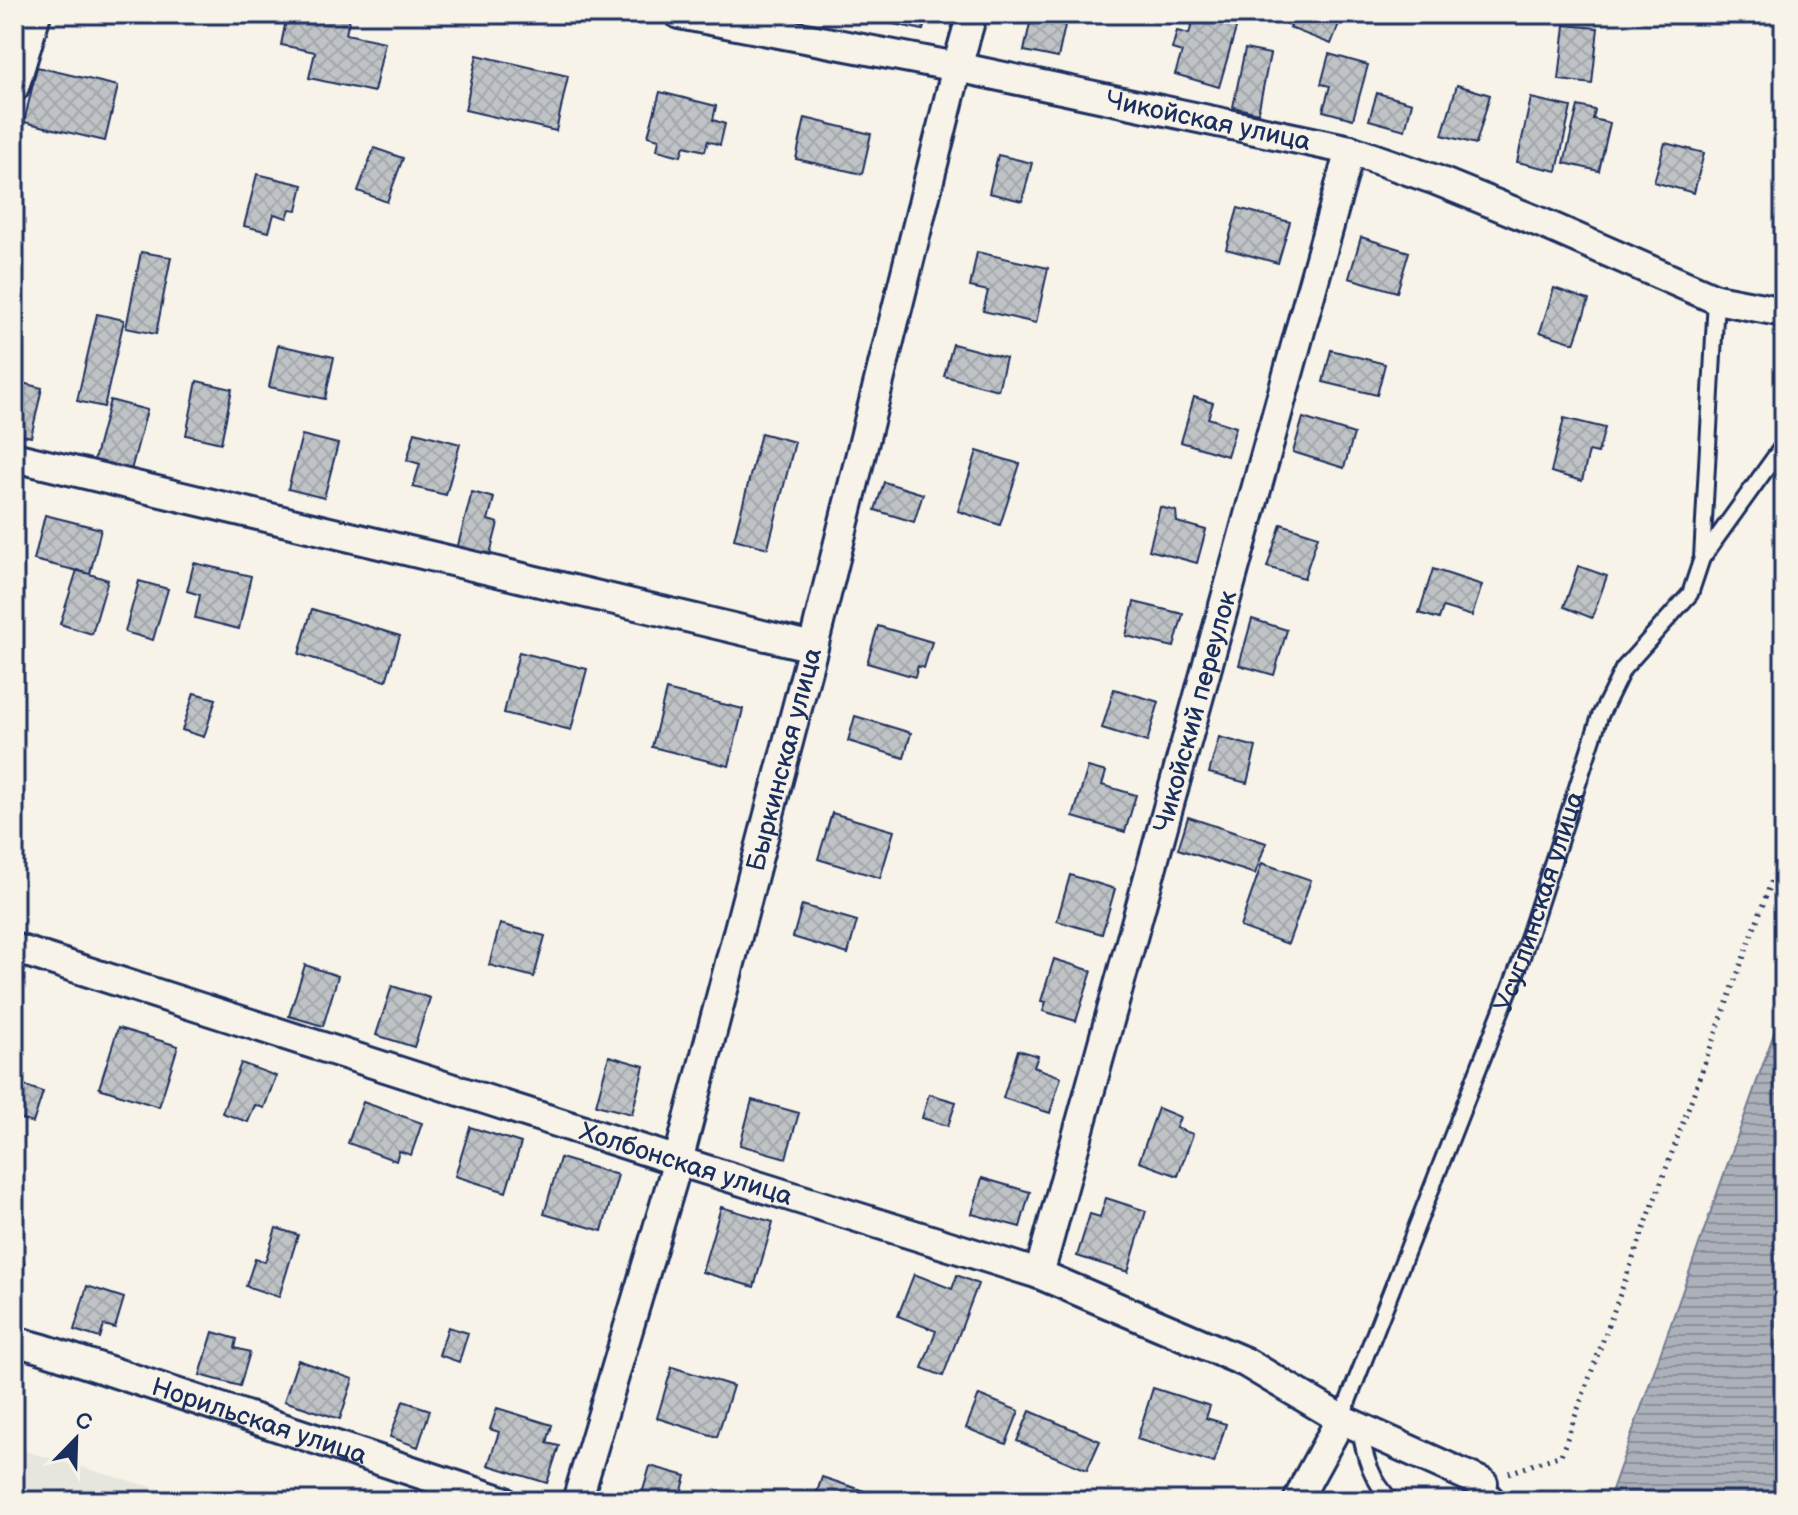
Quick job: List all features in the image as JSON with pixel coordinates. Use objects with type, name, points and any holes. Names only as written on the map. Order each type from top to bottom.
[{"type":"street","points":[[14,87],[36,14]]},
{"type":"street","name":"Чикойская улица","points":[[679,14],[957,67],[1350,150],[1436,180],[1549,226],[1716,299],[1784,312]]},
{"type":"street","name":"Быркинская улица","points":[[577,1501],[678,1161],[813,647],[972,14]]},
{"type":"street","name":"Чикойский переулок","points":[[1039,1274],[1350,150]]},
{"type":"street","points":[[14,457],[813,647]]},
{"type":"street","name":"Холбонская улица","points":[[14,948],[1039,1274],[1245,1362],[1351,1424],[1492,1492]]},
{"type":"street","name":"Норильская улица","points":[[14,1341],[503,1501]]},
{"type":"street","name":"Усуглинская улица","points":[[1298,1501],[1307,1481],[1351,1424]]},
{"type":"lane","name":"Усуглинская улица","points":[[1351,1424],[1520,963],[1600,716],[1623,669],[1690,594],[1702,558],[1716,299]]},
{"type":"lane","points":[[1702,558],[1784,444]]},
{"type":"lane","points":[[1351,1424],[1368,1467],[1392,1501]]},
{"type":"path","points":[[1492,1492],[1561,1455],[1784,847]]},
{"type":"shaded area","points":[[1784,1005],[1784,1501],[1608,1501]]},
{"type":"shaded area","points":[[14,1448],[201,1501],[14,1501]]},
{"type":"building","points":[[311,14],[350,16],[346,34],[385,42],[374,92],[309,78],[315,52],[281,45],[287,15],[310,20]]},
{"type":"building","points":[[860,14],[927,14],[923,30],[860,17]]},
{"type":"building","points":[[1032,14],[1077,14],[1076,19],[1067,16],[1058,58],[1024,51]]},
{"type":"building","points":[[1195,14],[1237,25],[1219,87],[1175,74],[1182,52],[1172,49],[1177,31],[1189,34]]},
{"type":"building","points":[[1295,14],[1342,16],[1331,44],[1290,28]]},
{"type":"building","points":[[1565,25],[1598,28],[1592,84],[1559,80]]},
{"type":"building","points":[[1245,49],[1270,54],[1258,113],[1233,107]]},
{"type":"building","points":[[1329,54],[1368,65],[1353,119],[1323,111],[1330,86],[1321,84]]},
{"type":"building","points":[[477,55],[568,76],[556,131],[465,110]]},
{"type":"building","points":[[37,67],[118,86],[105,141],[24,122]]},
{"type":"building","points":[[1457,85],[1490,95],[1476,144],[1442,135]]},
{"type":"building","points":[[660,92],[716,106],[713,120],[725,124],[720,145],[708,141],[705,151],[684,146],[681,156],[657,150],[659,139],[648,136]]},
{"type":"building","points":[[1377,93],[1412,103],[1405,130],[1369,120]]},
{"type":"building","points":[[1531,98],[1571,107],[1557,171],[1517,162]]},
{"type":"building","points":[[1578,106],[1595,110],[1593,119],[1610,123],[1599,171],[1564,163]]},
{"type":"building","points":[[805,118],[871,134],[862,174],[796,159]]},
{"type":"building","points":[[1665,143],[1704,153],[1694,193],[1654,182]]},
{"type":"building","points":[[374,148],[403,158],[387,202],[358,191]]},
{"type":"building","points":[[998,155],[1032,163],[1022,201],[989,193]]},
{"type":"building","points":[[257,174],[303,185],[297,210],[290,209],[287,218],[274,214],[269,232],[244,226]]},
{"type":"building","points":[[1238,208],[1290,222],[1278,263],[1226,249]]},
{"type":"building","points":[[1361,237],[1409,252],[1397,292],[1349,278]]},
{"type":"building","points":[[141,252],[171,257],[156,334],[126,328]]},
{"type":"building","points":[[977,252],[1048,268],[1036,323],[983,311],[988,291],[970,287]]},
{"type":"building","points":[[1554,288],[1589,300],[1574,343],[1540,332]]},
{"type":"building","points":[[97,314],[124,320],[104,407],[77,401]]},
{"type":"building","points":[[953,344],[1006,358],[998,390],[944,376]]},
{"type":"building","points":[[278,345],[334,357],[325,399],[269,387]]},
{"type":"building","points":[[1331,350],[1385,364],[1377,395],[1323,382]]},
{"type":"building","points":[[14,381],[42,388],[31,437],[14,433]]},
{"type":"building","points":[[197,381],[232,389],[221,443],[186,435]]},
{"type":"building","points":[[1194,397],[1213,403],[1208,418],[1236,427],[1227,456],[1181,442]]},
{"type":"building","points":[[110,400],[147,410],[130,474],[93,464]]},
{"type":"building","points":[[1303,418],[1354,434],[1344,468],[1293,452]]},
{"type":"building","points":[[1564,418],[1605,428],[1598,453],[1589,451],[1582,481],[1551,472]]},
{"type":"building","points":[[415,432],[460,444],[446,495],[413,487],[420,464],[407,460]]},
{"type":"building","points":[[761,433],[795,442],[768,548],[734,539]]},
{"type":"building","points":[[302,435],[338,444],[324,498],[288,489]]},
{"type":"building","points":[[977,451],[1020,464],[1000,525],[958,511]]},
{"type":"building","points":[[884,482],[923,494],[914,522],[875,510]]},
{"type":"building","points":[[472,492],[494,498],[488,520],[498,523],[488,562],[456,553]]},
{"type":"building","points":[[1160,507],[1176,511],[1177,522],[1206,530],[1197,563],[1149,550]]},
{"type":"building","points":[[45,515],[101,529],[90,574],[34,560]]},
{"type":"building","points":[[1281,524],[1318,536],[1304,578],[1267,567]]},
{"type":"building","points":[[194,563],[251,576],[239,629],[195,618],[200,595],[187,591]]},
{"type":"building","points":[[1578,566],[1607,576],[1592,618],[1564,607]]},
{"type":"building","points":[[1433,569],[1482,585],[1472,616],[1443,607],[1439,619],[1419,613]]},
{"type":"building","points":[[77,570],[108,580],[92,634],[60,624]]},
{"type":"building","points":[[139,581],[168,589],[153,640],[125,632]]},
{"type":"building","points":[[1134,602],[1183,614],[1174,647],[1126,636]]},
{"type":"building","points":[[312,609],[400,636],[386,681],[299,654]]},
{"type":"building","points":[[1252,619],[1287,630],[1274,675],[1239,665]]},
{"type":"building","points":[[878,626],[932,642],[924,668],[918,666],[915,677],[867,663]]},
{"type":"building","points":[[519,652],[587,669],[571,730],[504,713]]},
{"type":"building","points":[[1114,689],[1159,702],[1147,742],[1102,728]]},
{"type":"building","points":[[666,690],[743,709],[729,766],[652,747]]},
{"type":"building","points":[[194,693],[216,699],[204,737],[182,730]]},
{"type":"building","points":[[855,716],[911,733],[904,758],[848,741]]},
{"type":"building","points":[[1219,737],[1256,747],[1247,783],[1209,773]]},
{"type":"building","points":[[1088,767],[1106,772],[1102,785],[1136,795],[1125,832],[1073,817]]},
{"type":"building","points":[[832,813],[894,831],[880,878],[818,859]]},
{"type":"building","points":[[1188,817],[1266,843],[1255,874],[1178,849]]},
{"type":"building","points":[[1262,863],[1311,880],[1288,944],[1240,927]]},
{"type":"building","points":[[1070,875],[1115,889],[1102,934],[1057,921]]},
{"type":"building","points":[[802,905],[857,921],[848,954],[793,937]]},
{"type":"building","points":[[500,924],[545,936],[534,977],[489,965]]},
{"type":"building","points":[[1054,959],[1092,971],[1076,1021],[1043,1011],[1046,1002],[1041,1001]]},
{"type":"building","points":[[305,965],[338,976],[323,1026],[289,1016]]},
{"type":"building","points":[[392,986],[430,998],[414,1047],[376,1035]]},
{"type":"building","points":[[118,1028],[178,1046],[159,1107],[99,1088]]},
{"type":"building","points":[[1018,1050],[1038,1056],[1034,1067],[1061,1077],[1050,1113],[1003,1098]]},
{"type":"building","points":[[609,1056],[644,1066],[632,1114],[596,1105]]},
{"type":"building","points":[[241,1063],[276,1076],[264,1108],[255,1105],[248,1122],[222,1113]]},
{"type":"building","points":[[17,1083],[43,1092],[33,1123],[14,1117]]},
{"type":"building","points":[[929,1094],[956,1102],[948,1126],[922,1118]]},
{"type":"building","points":[[752,1100],[799,1113],[786,1158],[740,1145]]},
{"type":"building","points":[[363,1102],[422,1123],[411,1155],[399,1151],[396,1161],[348,1143]]},
{"type":"building","points":[[1158,1108],[1180,1117],[1176,1128],[1193,1134],[1178,1176],[1139,1162]]},
{"type":"building","points":[[470,1127],[521,1143],[506,1192],[455,1176]]},
{"type":"building","points":[[560,1158],[618,1175],[602,1231],[544,1214]]},
{"type":"building","points":[[982,1178],[1030,1192],[1020,1227],[972,1214]]},
{"type":"building","points":[[1106,1198],[1146,1211],[1128,1272],[1077,1256],[1090,1214],[1100,1217]]},
{"type":"building","points":[[721,1207],[773,1222],[754,1287],[702,1272]]},
{"type":"building","points":[[276,1228],[298,1235],[279,1297],[246,1286],[255,1259],[265,1262]]},
{"type":"building","points":[[14,1259],[24,1263],[14,1287]]},
{"type":"building","points":[[914,1274],[952,1289],[957,1275],[978,1284],[943,1376],[922,1368],[936,1331],[898,1316]]},
{"type":"building","points":[[87,1286],[124,1298],[115,1328],[104,1325],[100,1338],[74,1330]]},
{"type":"building","points":[[448,1327],[468,1333],[459,1362],[439,1355]]},
{"type":"building","points":[[213,1332],[237,1339],[235,1348],[250,1352],[240,1386],[200,1375]]},
{"type":"building","points":[[298,1360],[353,1379],[340,1419],[284,1401]]},
{"type":"building","points":[[672,1367],[733,1386],[717,1437],[657,1418]]},
{"type":"building","points":[[1153,1388],[1210,1406],[1206,1418],[1226,1424],[1214,1463],[1137,1439]]},
{"type":"building","points":[[979,1395],[1019,1411],[1006,1444],[966,1428]]},
{"type":"building","points":[[403,1401],[430,1410],[418,1447],[390,1437]]},
{"type":"building","points":[[497,1408],[552,1425],[547,1443],[559,1446],[547,1483],[488,1465],[499,1432],[490,1429]]},
{"type":"building","points":[[1030,1411],[1100,1441],[1087,1470],[1017,1441]]},
{"type":"building","points":[[650,1466],[686,1476],[679,1501],[640,1501]]},
{"type":"building","points":[[822,1477],[894,1501],[814,1501]]}]
